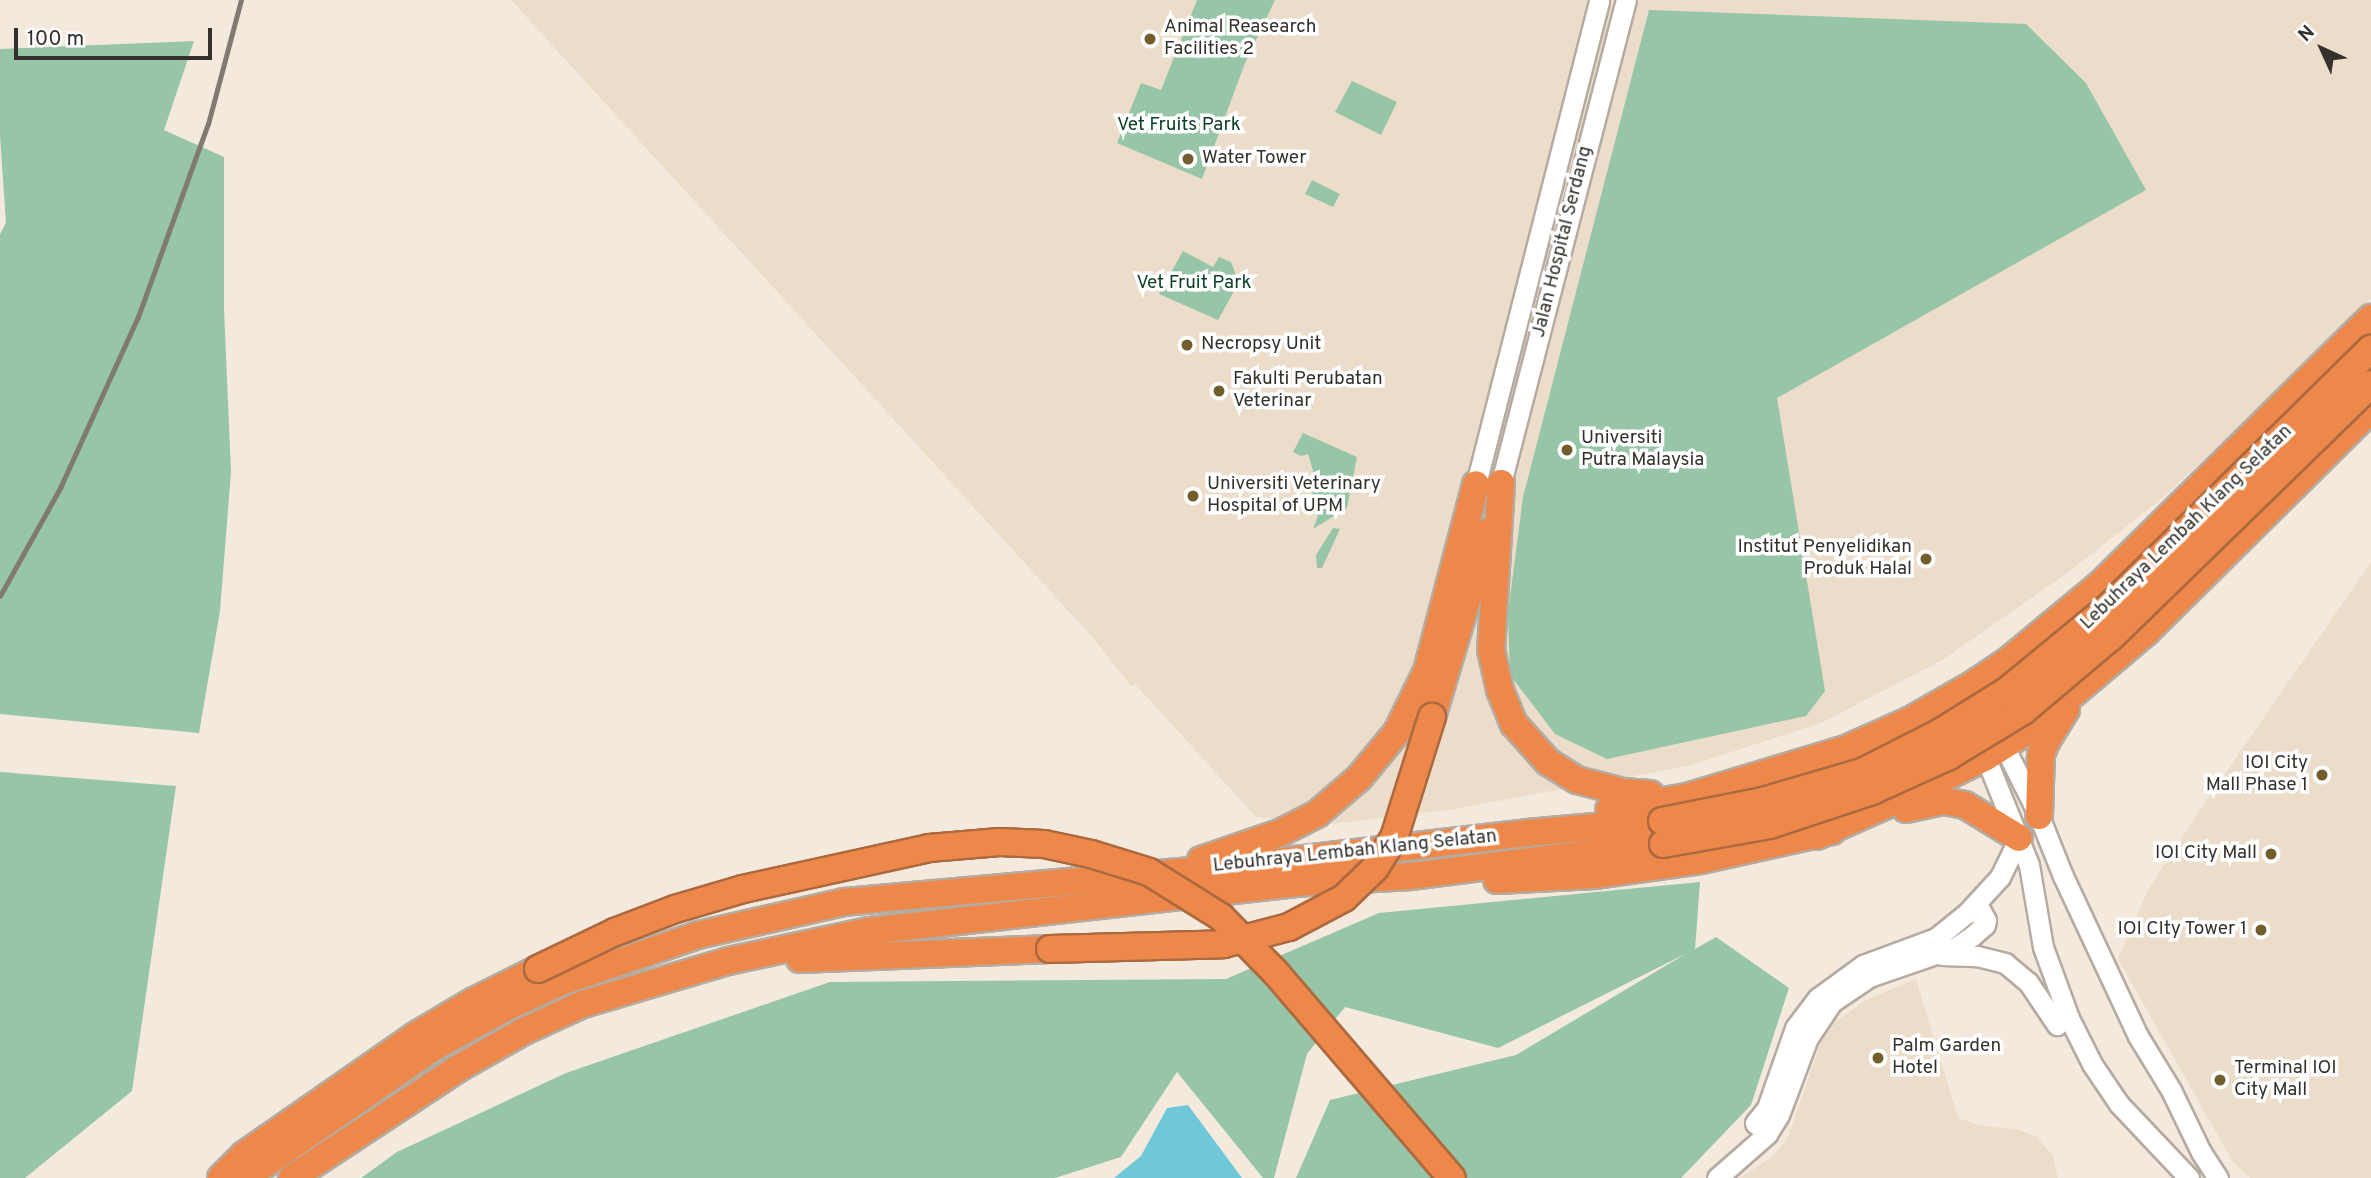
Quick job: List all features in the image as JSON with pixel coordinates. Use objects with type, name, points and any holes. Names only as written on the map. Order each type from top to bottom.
[{"type":"highway","points":[[1527,833],[1572,817],[1687,797],[1846,749],[1964,690],[2008,660],[2101,584],[2371,318]]},
{"type":"highway","name":"Lebuhraya Lembah Klang Selatan","points":[[292,1178],[457,1069],[522,1032],[583,1004],[728,961],[869,931],[1294,883],[1411,876],[1663,833],[1862,772],[1939,733],[2008,690],[2111,605],[2371,349]]},
{"type":"highway","name":"Lebuhraya Lembah Klang Selatan","points":[[245,1178],[434,1047],[509,1006],[561,982],[698,934],[844,902],[1170,872],[1527,833],[1663,833],[1770,825],[1871,791],[1949,756],[2023,711],[2112,637],[2371,384]]},
{"type":"highway","points":[[1817,836],[1996,752],[2081,689],[2146,632],[2371,409]]},
{"type":"highway","points":[[728,961],[1224,944],[1289,927],[1344,898],[1375,868],[1394,838],[1409,798],[1432,717],[1489,484]]},
{"type":"highway","points":[[1489,484],[1491,650],[1500,690],[1514,724],[1548,762],[1577,780],[1623,792],[1687,797]]},
{"type":"highway","points":[[1170,872],[1280,833],[1317,814],[1359,778],[1396,732],[1427,671],[1489,484]]},
{"type":"highway","points":[[2039,816],[2041,754],[2057,721],[2081,689]]},
{"type":"highway","points":[[1411,876],[1476,881],[1596,875],[1701,860],[1817,836],[1927,803],[1944,801],[1965,805],[2019,838]]},
{"type":"highway","points":[[221,1178],[244,1155],[415,1036],[474,1001],[615,932],[720,895],[929,848],[1000,842],[1044,844],[1091,854],[1149,872],[1221,917],[1276,973],[1452,1178]]},
{"type":"street","name":"Jalan Hospital Serdang","points":[[1489,484],[1599,0]]},
{"type":"street","name":"Jalan Hospital Serdang","points":[[1489,484],[1626,0]]},
{"type":"street","points":[[1964,690],[1996,752],[2039,816],[2063,876],[2138,1036],[2218,1178]]},
{"type":"street","points":[[1996,752],[2029,865],[2043,947],[2063,1021]]},
{"type":"street","points":[[1717,1178],[1761,1129],[1779,1115],[1808,1038],[1832,1002],[1866,971],[1936,938],[1967,913],[2000,877],[2019,838]]},
{"type":"street","points":[[1866,971],[1956,947],[1985,925],[1981,911],[1967,913]]},
{"type":"street","points":[[1956,947],[1998,949],[2023,959],[2119,1104],[2189,1178]]},
{"type":"street","points":[[1934,954],[1977,956],[2005,963],[2028,982],[2063,1021]]},
{"type":"shaded area","name":"Universiti Putra Malaysia","points":[[511,0],[2371,0],[2371,299],[2165,496],[2067,573],[1944,659],[1821,723],[1688,766],[1448,810],[1331,824],[1256,817],[1135,684],[1131,686],[1095,640]]},
{"type":"shaded area","name":"IOI City Mall","points":[[2371,562],[2371,1178],[2250,1178],[2233,1162],[2118,959],[2148,890]]},
{"type":"shaded area","name":"Palm Garden Hotel","points":[[1916,979],[1958,1118],[1979,1125],[2016,1129],[2037,1137],[2053,1156],[2058,1178],[1740,1178],[1772,1157],[1788,1137],[1826,1028],[1868,999]]},
{"type":"green space","name":"Vet Fruits Park","points":[[1197,0],[1275,0],[1245,63],[1202,179],[1117,143],[1141,83],[1161,90]]},
{"type":"green space","points":[[1649,10],[2026,24],[2086,83],[2146,190],[1777,398],[1825,691],[1806,716],[1607,759],[1555,734],[1510,675],[1508,613],[1523,497]]},
{"type":"green space","points":[[194,41],[164,130],[224,157],[224,309],[231,472],[220,611],[199,733],[0,714],[0,234],[6,223],[0,136],[0,49]]},
{"type":"green space","points":[[1352,81],[1397,102],[1381,135],[1335,112]]},
{"type":"green space","points":[[1312,180],[1340,194],[1333,207],[1305,194]]},
{"type":"green space","name":"Vet Fruit Park","points":[[1183,251],[1213,267],[1219,257],[1231,262],[1236,275],[1243,275],[1218,320],[1159,294]]},
{"type":"green space","points":[[1303,433],[1357,457],[1347,508],[1313,529],[1318,516],[1305,509],[1317,484],[1308,454],[1301,456],[1293,452]]},
{"type":"green space","points":[[1333,528],[1340,529],[1322,568],[1317,568],[1316,555]]},
{"type":"green space","points":[[0,772],[176,786],[132,1091],[25,1178],[0,1178]]},
{"type":"green space","points":[[1700,882],[1695,949],[1716,937],[1789,988],[1751,1105],[1681,1178],[1296,1178],[1330,1100],[1516,1055],[1687,953],[1498,1048],[1345,1007],[1307,1054],[1274,1178],[1263,1178],[1177,1072],[1121,1157],[1055,1178],[361,1178],[397,1152],[566,1073],[830,982],[1226,979],[1379,913]]},
{"type":"water","points":[[1188,1105],[1242,1178],[1114,1178],[1141,1156],[1167,1108]]},
{"type":"railway","points":[[0,596],[60,488],[138,317],[208,124],[241,0]]},
{"type":"place","name":"Animal Reasearch Facilities 2","points":[[1150,39]]},
{"type":"place","name":"Water Tower","points":[[1188,159]]},
{"type":"place","name":"Necropsy Unit","points":[[1187,345]]},
{"type":"place","name":"Fakulti Perubatan Veterinar","points":[[1219,391]]},
{"type":"place","name":"Universiti Putra Malaysia","points":[[1567,450]]},
{"type":"place","name":"Universiti Veterinary Hospital of UPM","points":[[1193,496]]},
{"type":"place","name":"Institut Penyelidikan Produk Halal","points":[[1926,559]]},
{"type":"place","name":"IOI City Mall Phase 1","points":[[2322,775]]},
{"type":"place","name":"IOI City Mall","points":[[2271,854]]},
{"type":"place","name":"IOI CIty Tower 1","points":[[2261,930]]},
{"type":"place","name":"Palm Garden Hotel","points":[[1878,1058]]},
{"type":"place","name":"Terminal IOI City Mall","points":[[2220,1080]]}]
